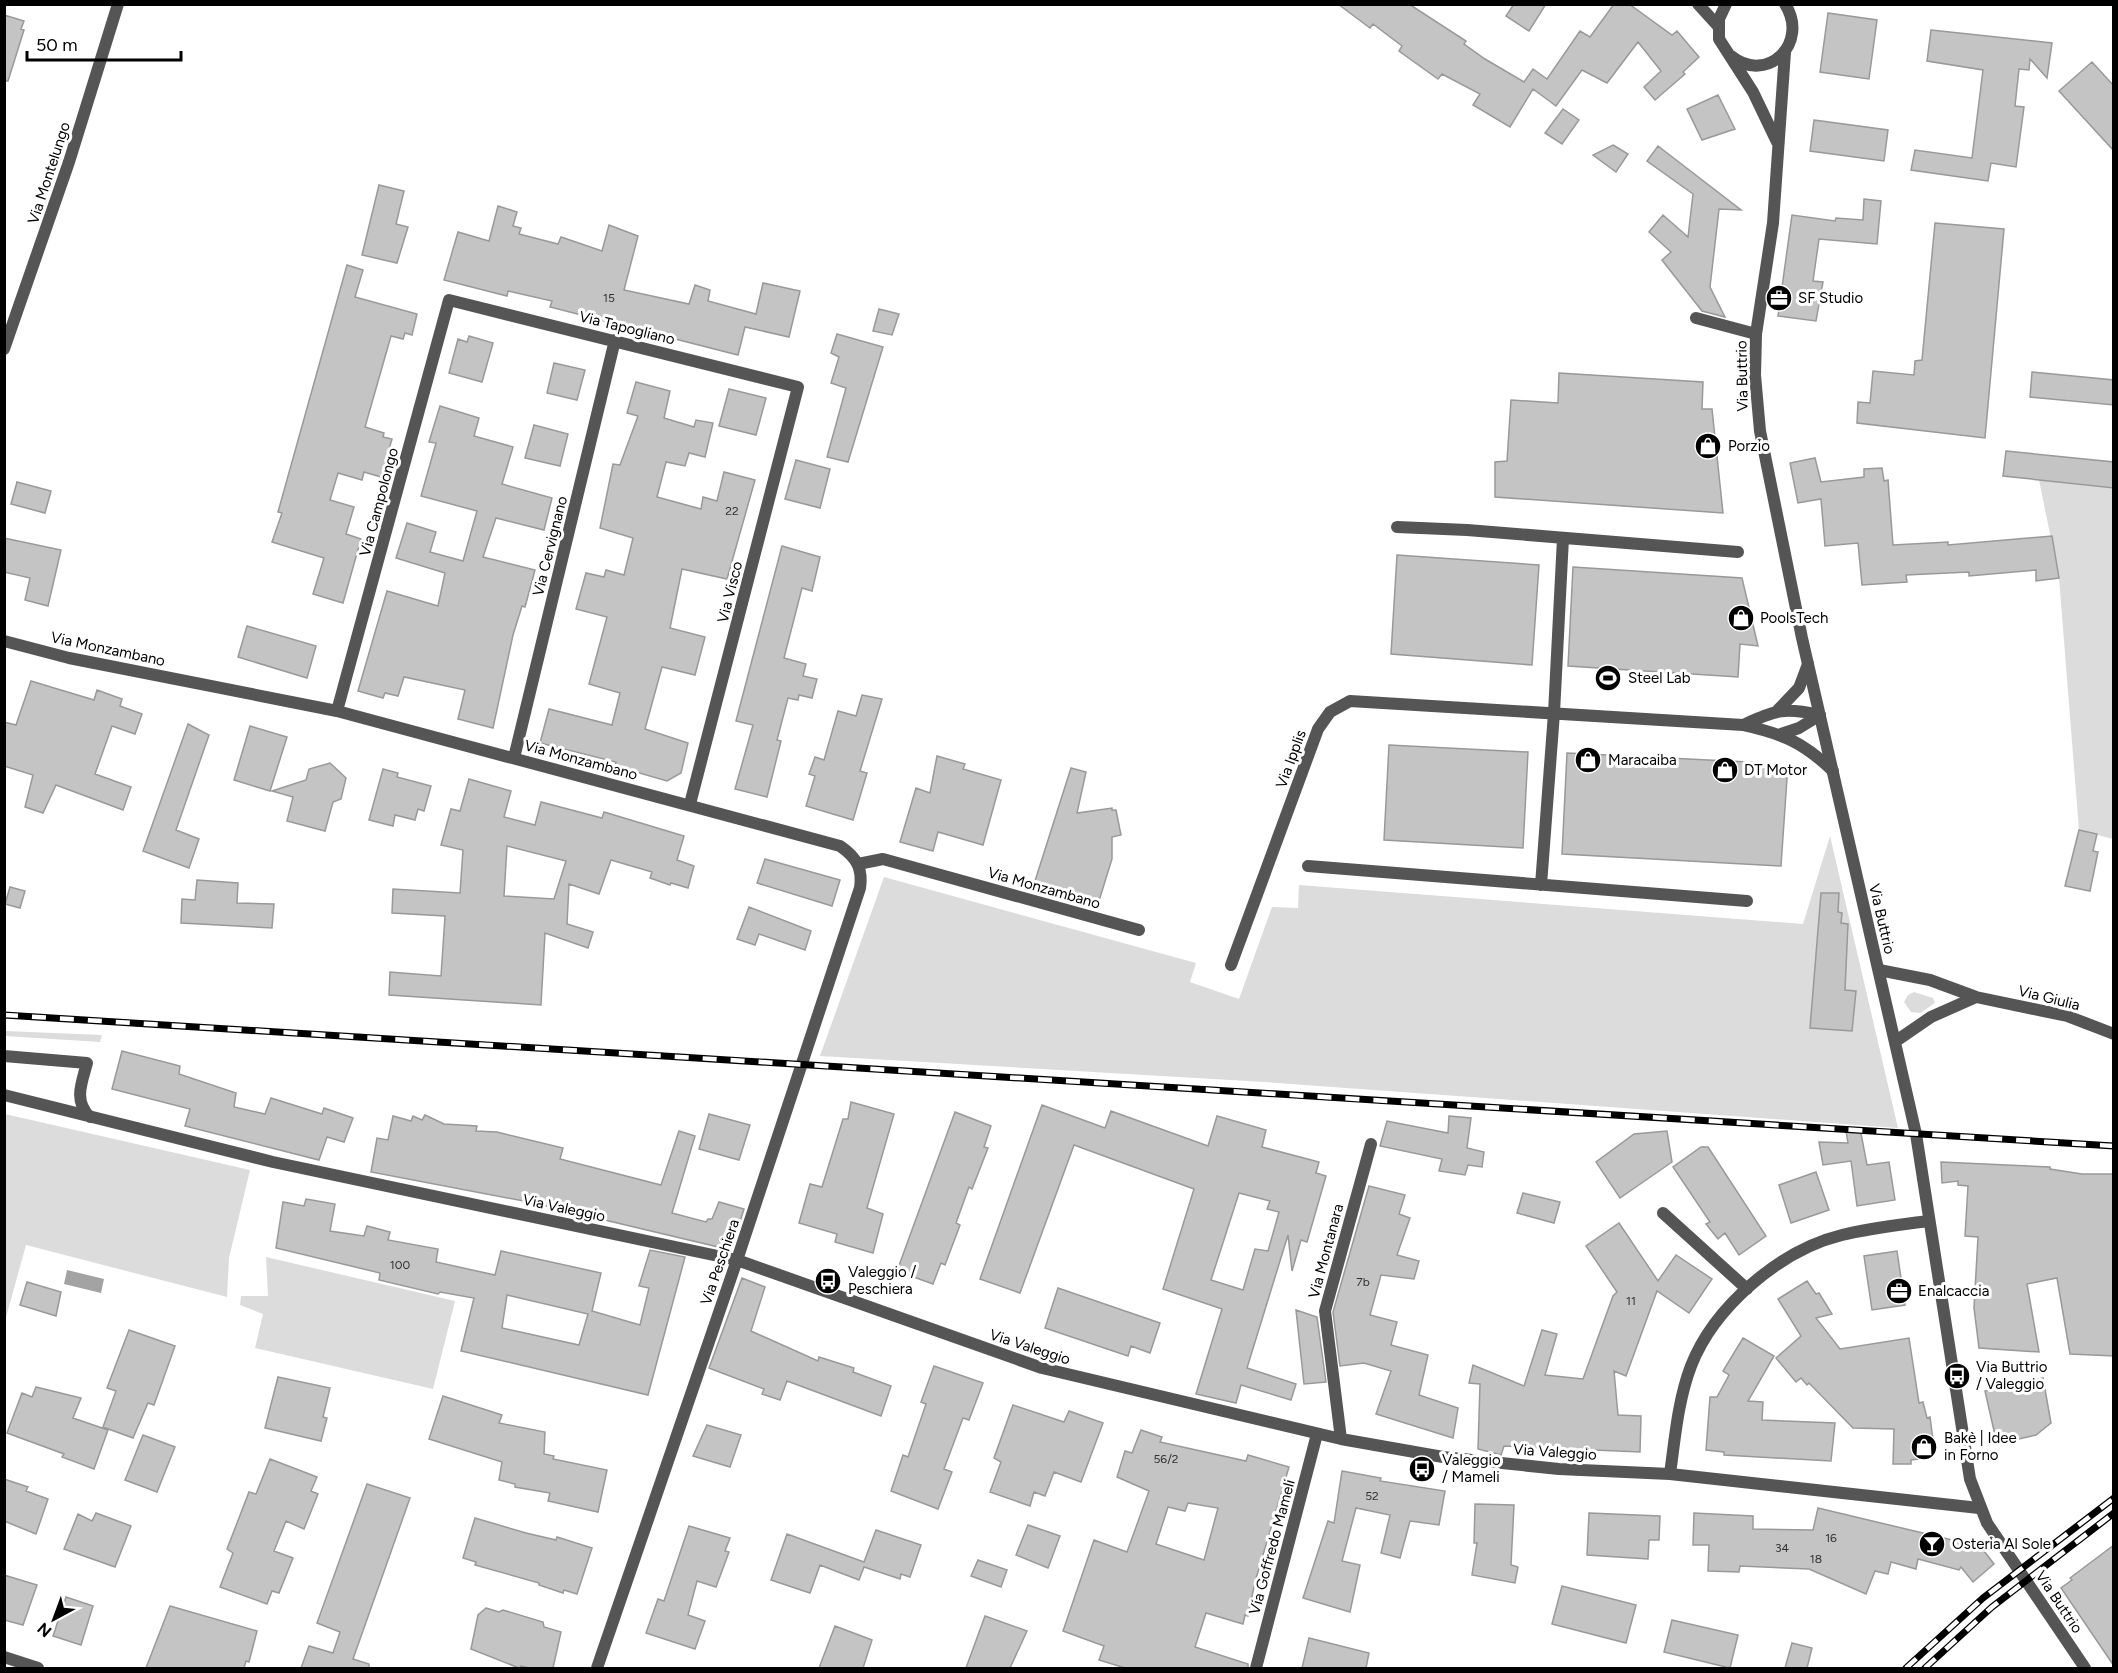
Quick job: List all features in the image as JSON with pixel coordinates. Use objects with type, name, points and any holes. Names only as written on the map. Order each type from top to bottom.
[{"type":"street","name":"Via Montelungo","points":[[4,349],[69,162],[118,4]]},
{"type":"street","points":[[1698,4],[1718,26],[1726,4]]},
{"type":"street","points":[[1785,4],[1793,21]]},
{"type":"street","name":"Via Buttrio","points":[[1799,4],[1793,21],[1791,41],[1785,52],[1773,224],[1756,334],[1755,375],[1760,431],[1808,664],[1916,1134],[1970,1479],[1979,1508],[1994,1535],[2085,1668]]},
{"type":"street","name":"Via Buttrio","points":[[1718,26],[1719,39],[1766,117],[1779,146]]},
{"type":"street","points":[[1730,55],[1743,63],[1761,65],[1774,61],[1785,52]]},
{"type":"street","name":"Via Tapogliano","points":[[449,300],[798,387]]},
{"type":"street","name":"Via Campolongo","points":[[338,711],[449,300]]},
{"type":"street","points":[[1696,318],[1756,334]]},
{"type":"street","name":"Via Cervignano","points":[[514,758],[615,340]]},
{"type":"street","name":"Via Visco","points":[[690,804],[798,387]]},
{"type":"street","points":[[1396,527],[1738,552]]},
{"type":"street","points":[[1541,885],[1554,713],[1563,538]]},
{"type":"street","name":"Via Monzambano","points":[[4,641],[69,658],[338,711],[840,846],[858,864],[883,859],[1139,930]]},
{"type":"street","name":"Via Ipplis","points":[[1778,710],[1799,688],[1808,664]]},
{"type":"street","name":"Via Ipplis","points":[[1231,965],[1314,737],[1330,712],[1350,701],[1743,725],[1781,734],[1816,754],[1833,771]]},
{"type":"street","name":"Via Ipplis","points":[[1743,725],[1778,710],[1795,709],[1820,715]]},
{"type":"street","points":[[1781,734],[1799,728],[1820,715]]},
{"type":"street","name":"Via Peschiera","points":[[597,1668],[737,1260],[860,888],[862,876],[858,864]]},
{"type":"street","points":[[1308,867],[1747,902]]},
{"type":"street","name":"Via Giulia","points":[[1879,970],[1930,980],[1976,998],[2067,1016],[2114,1034]]},
{"type":"street","points":[[1896,1041],[1931,1017],[1976,998]]},
{"type":"street","points":[[4,1056],[87,1063],[80,1102],[91,1117]]},
{"type":"street","name":"Via Valeggio","points":[[4,1095],[273,1162],[737,1260],[1042,1368],[1317,1434],[1443,1457],[1559,1469],[1670,1474],[1979,1508]]},
{"type":"street","name":"Via Montanara","points":[[1341,1439],[1325,1311],[1371,1144]]},
{"type":"street","points":[[1663,1213],[1747,1289]]},
{"type":"street","points":[[1670,1474],[1677,1417],[1691,1366],[1713,1323],[1747,1289],[1778,1265],[1811,1246],[1840,1235],[1928,1221]]},
{"type":"street","name":"Via Goffredo Mameli","points":[[1256,1668],[1317,1434]]},
{"type":"street","points":[[4,1657],[38,1668]]},
{"type":"shaded area","points":[[2039,480],[2113,488],[2113,839],[2079,830],[2059,578]]},
{"type":"shaded area","points":[[1830,836],[1898,1128],[1264,1082],[820,1056],[884,877],[1196,963],[1190,982],[1239,999],[1272,907],[1298,908],[1299,885],[1803,924]]},
{"type":"shaded area","points":[[1914,992],[1933,998],[1935,1003],[1920,1013],[1911,1012],[1904,1002],[1908,995]]},
{"type":"shaded area","points":[[5,1031],[102,1035],[100,1042],[5,1036]]},
{"type":"shaded area","points":[[5,1114],[250,1170],[229,1258],[227,1297],[26,1245],[5,1321]]},
{"type":"shaded area","points":[[266,1257],[455,1301],[433,1389],[255,1348],[263,1314],[240,1305],[241,1296],[268,1296]]},
{"type":"shaded area","points":[[67,1270],[104,1279],[101,1293],[64,1284]]},
{"type":"building","points":[[1338,4],[1409,4],[1466,41],[1464,44],[1485,59],[1524,82],[1533,69],[1547,79],[1580,31],[1590,37],[1614,4],[1629,4],[1672,35],[1677,31],[1699,57],[1683,72],[1685,74],[1655,100],[1644,87],[1661,71],[1638,42],[1607,83],[1582,70],[1556,106],[1533,89],[1510,127],[1473,105],[1480,94],[1442,74],[1438,79],[1399,51],[1402,46],[1373,24],[1370,28]]},
{"type":"building","points":[[1514,4],[1546,4],[1529,31],[1506,16]]},
{"type":"building","points":[[1828,13],[1877,20],[1869,79],[1820,72]]},
{"type":"building","points":[[4,15],[24,21],[21,29],[24,30],[8,81],[4,81]]},
{"type":"building","points":[[1931,30],[2052,43],[2047,78],[2030,59],[2029,70],[2019,69],[2015,106],[2024,107],[2016,167],[1991,163],[1988,181],[1911,170],[1915,150],[1972,158],[1983,70],[1927,61]]},
{"type":"building","points":[[2092,62],[2114,86],[2114,151],[2059,91]]},
{"type":"building","points":[[1718,95],[1735,129],[1702,140],[1687,109]]},
{"type":"building","points":[[1563,109],[1579,120],[1562,144],[1545,133]]},
{"type":"building","points":[[1814,120],[1888,130],[1884,161],[1810,151]]},
{"type":"building","points":[[1613,145],[1628,154],[1616,172],[1593,155]]},
{"type":"building","points":[[1658,146],[1741,210],[1719,209],[1710,287],[1725,317],[1702,311],[1662,260],[1671,252],[1649,232],[1663,215],[1688,237],[1693,194],[1647,161]]},
{"type":"building","points":[[379,185],[404,191],[396,224],[408,227],[397,263],[362,255]]},
{"type":"building","points":[[1864,199],[1881,201],[1877,244],[1819,239],[1813,281],[1823,282],[1816,321],[1778,316],[1792,215],[1835,221],[1836,218],[1863,220]]},
{"type":"building","points":[[498,206],[517,212],[513,226],[521,228],[519,234],[558,244],[561,237],[602,251],[609,225],[638,236],[624,290],[689,304],[695,285],[710,290],[708,301],[756,314],[763,283],[800,291],[789,337],[745,327],[738,355],[550,307],[552,301],[508,291],[507,296],[444,280],[458,232],[489,241]]},
{"type":"building","points":[[1935,223],[2004,229],[1985,438],[1857,423],[1858,402],[1870,403],[1873,371],[1914,375],[1915,361],[1922,360]]},
{"type":"building","points":[[347,265],[363,270],[355,297],[417,314],[412,335],[405,333],[403,339],[391,336],[365,427],[384,433],[383,437],[392,439],[381,477],[364,472],[362,480],[338,473],[330,500],[354,507],[346,534],[361,539],[343,603],[313,594],[324,558],[272,542],[282,513],[278,512]]},
{"type":"building","points":[[879,309],[899,314],[892,335],[873,331]]},
{"type":"building","points":[[837,334],[883,347],[848,462],[827,457],[846,388],[831,383],[839,357],[831,353]]},
{"type":"building","points":[[469,336],[493,343],[482,382],[449,373],[458,339],[467,342]]},
{"type":"building","points":[[554,363],[585,370],[577,400],[547,393]]},
{"type":"building","points":[[2032,372],[2114,380],[2114,405],[2030,397]]},
{"type":"building","points":[[1559,373],[1703,382],[1702,409],[1712,409],[1723,513],[1495,497],[1495,462],[1507,461],[1511,400],[1558,403]]},
{"type":"building","points":[[636,382],[670,391],[664,418],[694,427],[696,420],[713,423],[705,457],[689,453],[685,466],[666,462],[657,497],[701,509],[703,497],[717,501],[724,472],[755,480],[727,579],[682,569],[670,628],[705,637],[695,675],[662,667],[645,729],[688,743],[681,773],[667,781],[615,766],[616,762],[540,743],[549,709],[612,725],[620,693],[589,684],[607,617],[576,609],[586,573],[604,577],[606,570],[624,575],[633,538],[600,528],[613,464],[620,465],[638,416],[627,413]]},
{"type":"building","points":[[729,389],[766,398],[756,435],[719,426]]},
{"type":"building","points":[[440,406],[479,418],[474,436],[513,447],[502,484],[552,498],[544,530],[496,518],[483,557],[535,570],[525,607],[522,606],[513,635],[493,728],[458,719],[465,690],[404,677],[398,696],[385,693],[383,698],[358,691],[387,591],[438,606],[445,573],[396,558],[407,523],[436,532],[430,552],[463,561],[477,511],[421,496],[436,443],[429,442]]},
{"type":"building","points":[[534,425],[568,434],[560,466],[525,458]]},
{"type":"building","points":[[2006,451],[2114,462],[2114,488],[2003,476]]},
{"type":"building","points":[[1815,458],[1821,482],[1864,477],[1864,469],[1882,468],[1884,481],[1888,480],[1893,545],[1948,542],[1948,545],[2052,536],[2059,578],[2036,581],[2036,570],[1969,576],[1969,572],[1906,575],[1907,582],[1862,585],[1858,543],[1825,546],[1821,499],[1798,503],[1790,463]]},
{"type":"building","points":[[796,460],[830,469],[820,508],[785,499]]},
{"type":"building","points":[[17,482],[51,491],[45,513],[11,504]]},
{"type":"building","points":[[4,538],[61,550],[48,606],[25,600],[30,578],[4,572]]},
{"type":"building","points":[[782,546],[820,557],[812,591],[802,588],[784,658],[806,664],[803,676],[817,679],[812,698],[799,695],[798,700],[788,698],[777,740],[781,741],[767,797],[735,789],[753,725],[736,721]]},
{"type":"building","points":[[1397,555],[1539,565],[1532,665],[1391,654]]},
{"type":"building","points":[[1573,567],[1742,578],[1758,646],[1740,644],[1738,677],[1568,666]]},
{"type":"building","points":[[247,626],[316,646],[307,678],[238,657]]},
{"type":"building","points":[[31,681],[94,700],[97,690],[122,699],[120,706],[142,714],[135,734],[112,726],[95,774],[131,787],[123,810],[56,785],[43,813],[25,807],[33,775],[4,766],[4,722],[16,725]]},
{"type":"building","points":[[862,695],[882,699],[860,771],[867,773],[853,820],[806,806],[815,776],[809,774],[815,757],[824,760],[838,711],[856,716]]},
{"type":"building","points":[[188,724],[209,735],[176,830],[199,839],[189,868],[143,851]]},
{"type":"building","points":[[250,726],[287,737],[270,791],[234,780]]},
{"type":"building","points":[[1389,745],[1528,752],[1523,848],[1384,840]]},
{"type":"building","points":[[1567,753],[1769,763],[1787,778],[1781,866],[1562,854]]},
{"type":"building","points":[[937,756],[965,764],[963,769],[1001,780],[983,845],[938,832],[933,851],[900,842],[916,788],[930,793]]},
{"type":"building","points":[[330,763],[346,778],[341,799],[333,802],[325,831],[287,821],[293,797],[272,791],[306,780],[309,769]]},
{"type":"building","points":[[1071,768],[1086,772],[1077,813],[1112,808],[1116,810],[1121,835],[1112,837],[1112,859],[1098,904],[1034,884]]},
{"type":"building","points":[[383,769],[398,773],[397,777],[431,786],[424,811],[418,809],[415,820],[395,815],[393,826],[369,820]]},
{"type":"building","points":[[469,779],[511,791],[504,817],[535,825],[541,802],[602,818],[604,812],[684,836],[677,860],[694,866],[688,888],[650,878],[652,872],[611,860],[599,894],[569,884],[567,924],[593,932],[588,948],[545,933],[541,1005],[389,995],[390,972],[441,976],[445,916],[392,913],[393,889],[460,893],[463,850],[441,845],[451,809],[460,811]],"holes":[[[507,846],[566,861],[554,899],[504,896]]]},
{"type":"building","points":[[2079,830],[2097,834],[2093,851],[2098,852],[2090,891],[2065,886]]},
{"type":"building","points":[[765,859],[840,880],[832,906],[757,883]]},
{"type":"building","points":[[197,880],[238,883],[237,903],[274,904],[272,928],[181,923],[182,899],[195,900]]},
{"type":"building","points":[[10,887],[25,891],[20,908],[5,904]]},
{"type":"building","points":[[1821,893],[1839,893],[1838,912],[1842,913],[1841,923],[1848,924],[1845,990],[1856,991],[1852,1031],[1810,1028]]},
{"type":"building","points":[[749,907],[811,931],[805,950],[759,934],[755,945],[737,939]]},
{"type":"building","points":[[122,1051],[180,1066],[179,1074],[236,1093],[234,1107],[265,1114],[271,1098],[322,1114],[324,1108],[353,1118],[344,1142],[327,1137],[319,1160],[185,1126],[190,1109],[112,1089]]},
{"type":"building","points":[[851,1102],[894,1114],[867,1208],[883,1214],[873,1253],[835,1242],[837,1234],[799,1223],[810,1184],[822,1187],[843,1119],[848,1119]]},
{"type":"building","points":[[1042,1105],[1105,1128],[1111,1111],[1208,1146],[1217,1116],[1266,1130],[1262,1147],[1319,1162],[1316,1173],[1326,1176],[1307,1242],[1301,1240],[1292,1271],[1288,1235],[1247,1368],[1296,1384],[1291,1400],[1241,1385],[1236,1403],[1196,1394],[1222,1309],[1163,1289],[1194,1189],[1074,1145],[1020,1293],[980,1279]],"holes":[[[1239,1193],[1270,1201],[1267,1209],[1279,1212],[1268,1251],[1255,1249],[1243,1290],[1211,1280]]]},
{"type":"building","points":[[955,1112],[991,1126],[984,1147],[988,1148],[972,1189],[969,1187],[956,1223],[960,1225],[945,1265],[941,1263],[933,1284],[897,1271]]},
{"type":"building","points":[[709,1114],[750,1125],[739,1160],[699,1149]]},
{"type":"building","points":[[425,1115],[444,1124],[477,1126],[476,1131],[497,1132],[563,1148],[560,1159],[661,1185],[679,1131],[695,1136],[672,1213],[706,1222],[712,1219],[719,1202],[744,1209],[731,1250],[529,1202],[371,1172],[377,1138],[388,1140],[393,1116],[411,1121],[413,1116],[422,1120]]},
{"type":"building","points":[[1449,1116],[1471,1118],[1467,1148],[1484,1152],[1482,1167],[1468,1165],[1465,1175],[1439,1171],[1442,1159],[1380,1146],[1387,1121],[1448,1133]]},
{"type":"building","points":[[1860,1128],[1867,1165],[1889,1162],[1895,1200],[1857,1206],[1851,1161],[1823,1165],[1819,1142],[1848,1143],[1846,1131]]},
{"type":"building","points":[[1667,1131],[1672,1162],[1620,1198],[1596,1162],[1634,1134]]},
{"type":"building","points":[[1701,1147],[1708,1147],[1766,1236],[1739,1255],[1725,1233],[1718,1239],[1706,1224],[1710,1222],[1673,1167]]},
{"type":"building","points":[[1941,1162],[2050,1167],[2050,1169],[2082,1174],[2114,1174],[2114,1356],[2070,1354],[2057,1278],[2027,1284],[2039,1352],[1979,1348],[1974,1308],[1978,1237],[1965,1236],[1968,1186],[1958,1185],[1958,1181],[1942,1183]]},
{"type":"building","points":[[1816,1172],[1829,1210],[1791,1223],[1779,1185]]},
{"type":"building","points":[[1369,1186],[1405,1195],[1399,1214],[1410,1218],[1397,1255],[1419,1261],[1414,1279],[1381,1275],[1370,1315],[1397,1322],[1391,1345],[1428,1355],[1419,1395],[1458,1408],[1453,1438],[1376,1414],[1391,1371],[1364,1363],[1340,1366],[1333,1312]]},
{"type":"building","points":[[1523,1193],[1560,1202],[1554,1223],[1517,1213]]},
{"type":"building","points":[[306,1199],[335,1204],[330,1231],[364,1236],[367,1226],[390,1232],[388,1240],[438,1249],[436,1262],[495,1275],[501,1251],[601,1273],[592,1311],[640,1325],[649,1288],[639,1286],[650,1250],[685,1257],[648,1395],[461,1351],[474,1298],[440,1292],[438,1294],[379,1280],[380,1273],[276,1248],[283,1202],[304,1206]],"holes":[[[507,1295],[588,1314],[579,1345],[502,1328]]]},
{"type":"building","points":[[1619,1223],[1658,1281],[1676,1255],[1712,1279],[1689,1313],[1657,1291],[1626,1376],[1614,1371],[1618,1415],[1641,1416],[1640,1452],[1504,1446],[1501,1455],[1478,1449],[1480,1384],[1469,1383],[1473,1365],[1524,1386],[1542,1330],[1557,1334],[1545,1375],[1583,1379],[1613,1296],[1617,1292],[1586,1246]]},
{"type":"building","points":[[1897,1251],[1905,1305],[1872,1310],[1864,1256]]},
{"type":"building","points":[[742,1278],[765,1287],[751,1331],[818,1361],[819,1357],[854,1368],[853,1372],[891,1386],[881,1416],[787,1381],[780,1400],[762,1394],[764,1389],[709,1368]]},
{"type":"building","points":[[1807,1281],[1816,1294],[1819,1293],[1832,1314],[1816,1318],[1840,1349],[1909,1338],[1919,1403],[1923,1402],[1927,1418],[1930,1417],[1934,1447],[1927,1458],[1911,1460],[1911,1464],[1893,1464],[1894,1429],[1853,1428],[1809,1383],[1807,1385],[1801,1378],[1796,1382],[1776,1358],[1801,1336],[1778,1299]]},
{"type":"building","points":[[27,1282],[61,1292],[56,1316],[20,1305]]},
{"type":"building","points":[[1058,1288],[1160,1323],[1150,1353],[1131,1346],[1128,1356],[1045,1328]]},
{"type":"building","points":[[1296,1310],[1317,1317],[1326,1382],[1304,1384]]},
{"type":"building","points":[[129,1330],[175,1346],[154,1405],[148,1403],[133,1438],[103,1427],[116,1391],[107,1388]]},
{"type":"building","points":[[1743,1338],[1774,1356],[1748,1401],[1763,1402],[1762,1420],[1835,1423],[1831,1461],[1724,1455],[1724,1452],[1706,1450],[1710,1397],[1717,1397],[1729,1375],[1723,1371]]},
{"type":"building","points":[[934,1366],[983,1383],[969,1420],[963,1418],[944,1469],[952,1472],[938,1509],[891,1491],[903,1455],[908,1457],[926,1404],[921,1402]]},
{"type":"building","points":[[278,1377],[330,1388],[323,1417],[327,1418],[321,1441],[265,1428]]},
{"type":"building","points":[[2043,1378],[2051,1423],[2036,1435],[1997,1444],[1985,1391]]},
{"type":"building","points":[[36,1387],[81,1398],[73,1418],[108,1430],[94,1469],[62,1457],[64,1454],[7,1433],[22,1393],[32,1397]]},
{"type":"building","points":[[443,1396],[502,1415],[499,1423],[545,1432],[544,1454],[554,1456],[553,1459],[607,1470],[598,1512],[548,1501],[550,1493],[515,1487],[515,1484],[499,1480],[502,1462],[429,1439]]},
{"type":"building","points":[[1013,1405],[1064,1422],[1069,1411],[1103,1423],[1081,1482],[1054,1472],[1045,1496],[1034,1492],[1030,1506],[990,1492],[1001,1462],[994,1458]]},
{"type":"building","points":[[707,1425],[741,1435],[730,1467],[693,1456]]},
{"type":"building","points":[[1141,1430],[1162,1437],[1160,1442],[1246,1461],[1248,1455],[1289,1467],[1255,1582],[1248,1616],[1245,1615],[1243,1624],[1206,1613],[1195,1647],[1248,1664],[1248,1668],[1125,1668],[1099,1660],[1104,1646],[1063,1631],[1094,1540],[1127,1552],[1149,1491],[1117,1477],[1125,1451],[1132,1453]],"holes":[[[1188,1503],[1218,1508],[1204,1560],[1156,1544],[1168,1507],[1185,1511]]]},
{"type":"building","points":[[143,1435],[175,1447],[157,1492],[125,1480]]},
{"type":"building","points":[[270,1459],[317,1477],[311,1491],[318,1494],[304,1529],[286,1521],[274,1551],[293,1558],[279,1593],[272,1591],[267,1604],[220,1587],[233,1553],[227,1549],[249,1492],[256,1494]]},
{"type":"building","points":[[1342,1471],[1381,1478],[1380,1481],[1445,1491],[1439,1525],[1410,1521],[1400,1558],[1381,1553],[1390,1515],[1356,1508],[1342,1561],[1360,1565],[1350,1612],[1303,1598],[1328,1521],[1334,1523]]},
{"type":"building","points":[[4,1479],[28,1487],[26,1491],[48,1499],[36,1534],[4,1521]]},
{"type":"building","points":[[367,1484],[410,1498],[353,1659],[369,1664],[369,1668],[301,1668],[309,1646],[333,1653],[340,1632],[317,1623]]},
{"type":"building","points":[[1475,1504],[1514,1505],[1511,1565],[1518,1567],[1515,1583],[1472,1575],[1477,1543],[1474,1543]]},
{"type":"building","points":[[1818,1508],[1973,1545],[1978,1549],[1981,1547],[1994,1564],[1973,1582],[1961,1567],[1959,1570],[1918,1559],[1916,1569],[1891,1562],[1888,1574],[1875,1571],[1866,1594],[1809,1569],[1740,1566],[1739,1572],[1708,1571],[1709,1545],[1693,1545],[1694,1513],[1753,1516],[1753,1529],[1813,1530]]},
{"type":"building","points":[[96,1513],[131,1526],[115,1567],[64,1549],[78,1514],[92,1521]]},
{"type":"building","points":[[1589,1513],[1660,1516],[1659,1540],[1649,1540],[1648,1559],[1587,1555]]},
{"type":"building","points":[[475,1518],[556,1540],[557,1537],[592,1548],[577,1594],[564,1590],[563,1593],[539,1585],[539,1583],[475,1565],[476,1562],[463,1558]]},
{"type":"building","points":[[1028,1525],[1060,1536],[1048,1568],[1016,1555]]},
{"type":"building","points":[[689,1526],[730,1538],[725,1551],[729,1552],[716,1587],[697,1581],[688,1615],[705,1621],[695,1649],[646,1633],[658,1599],[664,1601]]},
{"type":"building","points":[[876,1530],[921,1545],[910,1577],[901,1574],[900,1579],[864,1567],[859,1580],[820,1565],[810,1593],[771,1580],[787,1534],[864,1562]]},
{"type":"building","points":[[2114,1545],[2114,1666],[2061,1588],[2072,1580],[2070,1578]]},
{"type":"building","points":[[978,1560],[1007,1570],[1001,1587],[971,1576]]},
{"type":"building","points":[[4,1575],[37,1585],[23,1625],[4,1620]]},
{"type":"building","points":[[1562,1586],[1636,1605],[1626,1643],[1552,1624]]},
{"type":"building","points":[[66,1597],[93,1606],[81,1645],[53,1636]]},
{"type":"building","points":[[170,1606],[257,1631],[249,1662],[246,1661],[244,1668],[146,1668]]},
{"type":"building","points":[[486,1608],[499,1612],[503,1610],[543,1622],[544,1627],[561,1632],[553,1668],[521,1666],[519,1668],[471,1649],[478,1615]]},
{"type":"building","points":[[985,1616],[1027,1631],[1010,1668],[966,1668]]},
{"type":"building","points":[[1672,1620],[1738,1635],[1730,1668],[1664,1652]]},
{"type":"building","points":[[835,1626],[872,1640],[863,1668],[819,1668]]},
{"type":"building","points":[[1309,1638],[1369,1653],[1366,1668],[1302,1668]]},
{"type":"building","points":[[1792,1643],[1812,1648],[1807,1668],[1785,1668]]},
{"type":"railway","points":[[4,1015],[2114,1146]]},
{"type":"railway","points":[[1906,1668],[1983,1598],[2114,1498]]},
{"type":"railway","points":[[1925,1668],[1992,1607],[2114,1513]]},
{"type":"place","name":"SF Studio","points":[[1779,298]]},
{"type":"place","name":"Porzio","points":[[1708,446]]},
{"type":"place","name":"PoolsTech","points":[[1741,618]]},
{"type":"place","name":"Steel Lab","points":[[1608,678]]},
{"type":"place","name":"Maracaiba","points":[[1588,760]]},
{"type":"place","name":"DT Motor","points":[[1725,770]]},
{"type":"place","name":"Valeggio / Peschiera","points":[[828,1281]]},
{"type":"place","name":"Enalcaccia","points":[[1899,1291]]},
{"type":"place","name":"Via Buttrio / Valeggio","points":[[1957,1376]]},
{"type":"place","name":"Bakè | Idee in Forno","points":[[1924,1447]]},
{"type":"place","name":"Valeggio / Mameli","points":[[1422,1469]]},
{"type":"place","name":"Osteria Al Sole","points":[[1932,1544]]}]
